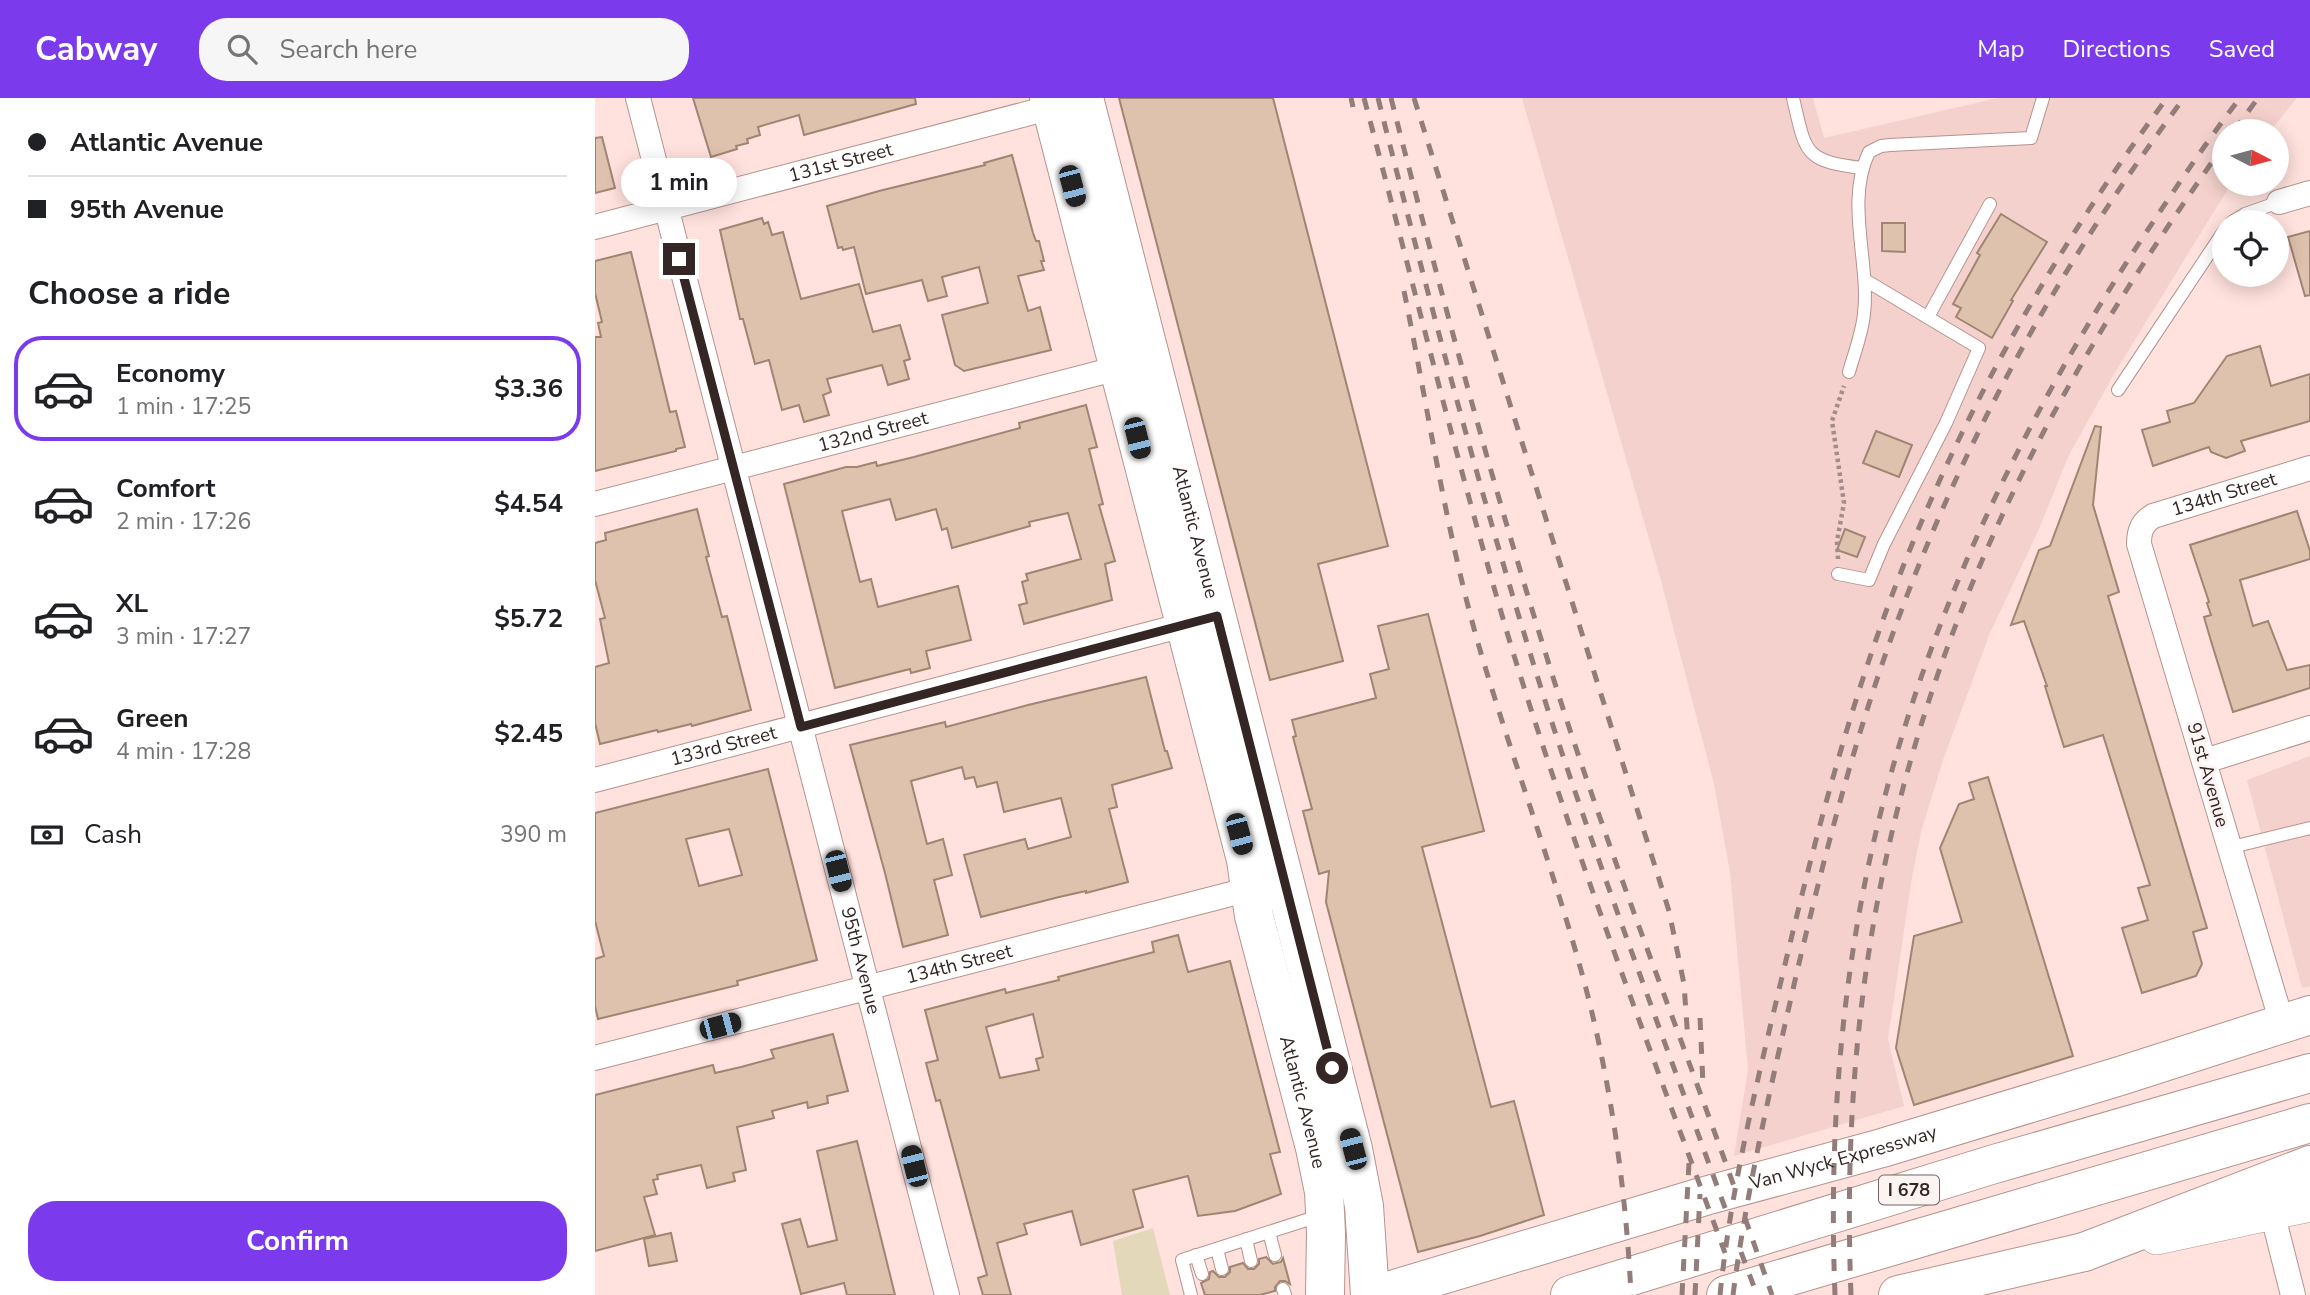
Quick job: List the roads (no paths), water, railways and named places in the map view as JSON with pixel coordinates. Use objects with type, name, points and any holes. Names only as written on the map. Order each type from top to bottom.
[{"type":"main road","name":"Atlantic Avenue","points":[[1067,101],[1267,884],[1360,1178],[1373,1295]]},
{"type":"main road","name":"Atlantic Avenue","points":[[1267,884],[1254,916],[1315,1147],[1324,1192],[1325,1295]]},
{"type":"main road","name":"Van Wyck Expressway","points":[[1373,1295],[1705,1196],[1882,1148],[2296,1019]]},
{"type":"main road","name":"I 678","points":[[1570,1295],[2304,1072]]},
{"type":"main road","name":"I 678","points":[[1726,1295],[2310,1123]]},
{"type":"main road","points":[[2084,1252],[2310,1165]]},
{"type":"main road","points":[[1898,1295],[2310,1203]]},
{"type":"street","name":"95th Avenue","points":[[638,98],[947,1295]]},
{"type":"street","name":"131st Street","points":[[595,227],[1067,101]]},
{"type":"street","points":[[2280,202],[2310,193]]},
{"type":"street","name":"132nd Street","points":[[595,504],[1135,363]]},
{"type":"street","name":"134th Street","points":[[2141,527],[2153,516],[2310,468]]},
{"type":"street","name":"91st Avenue","points":[[2141,527],[2139,544],[2205,761],[2228,848],[2296,1019]]},
{"type":"street","name":"133rd Street","points":[[595,780],[1201,620]]},
{"type":"street","points":[[2205,761],[2310,728]]},
{"type":"street","name":"134th Street","points":[[595,1058],[1267,884]]},
{"type":"street","points":[[2271,1212],[2293,1295]]},
{"type":"lane","points":[[1793,98],[1805,143],[1810,151],[1829,164],[1863,169]]},
{"type":"lane","points":[[1849,372],[1864,315],[1865,280],[1860,203],[1863,169],[1869,152],[1881,146],[2031,138],[2043,98]]},
{"type":"lane","points":[[2257,210],[2280,202]]},
{"type":"lane","points":[[1929,317],[1990,204]]},
{"type":"lane","points":[[2117,390],[2212,249]]},
{"type":"lane","points":[[1838,574],[1869,580],[1884,544],[1946,423],[1979,348],[1865,280]]},
{"type":"lane","points":[[2228,848],[2310,828]]},
{"type":"lane","points":[[1191,1295],[1182,1260],[1326,1213]]},
{"type":"lane","points":[[1269,1232],[1275,1255]]},
{"type":"lane","points":[[1246,1240],[1251,1261]]},
{"type":"lane","points":[[1217,1249],[1223,1269]]},
{"type":"lane","points":[[1196,1255],[1202,1274]]},
{"type":"railway","points":[[1351,98],[1353,107]]},
{"type":"railway","points":[[1364,98],[1452,437],[1533,716],[1640,1024],[1725,1253]]},
{"type":"railway","points":[[1378,98],[1462,418],[1531,656],[1598,857],[1729,1219]]},
{"type":"railway","points":[[1391,98],[1474,409],[1566,718],[1606,836],[1735,1189]]},
{"type":"railway","points":[[1414,98],[1669,911],[1684,984],[1688,1041]]},
{"type":"railway","points":[[1720,1295],[1746,1135],[1795,922],[1855,702],[1892,595],[1938,483],[1995,368],[2093,203],[2167,98]]},
{"type":"railway","points":[[1733,1295],[1745,1214],[1806,933],[1852,760],[1893,633],[1950,491],[2019,355],[2097,223],[2184,98]]},
{"type":"railway","points":[[1835,1295],[1833,1230],[1837,1101],[1850,972],[1873,844],[1911,708],[1965,565],[2030,428],[2067,361],[2147,231],[2240,98]]},
{"type":"railway","points":[[2243,119],[2258,98]]},
{"type":"railway","points":[[1851,1295],[1850,1184],[1855,1076],[1866,970],[1884,866],[1910,764],[1942,663],[1981,562],[2028,462],[2072,380],[2120,300],[2212,162]]},
{"type":"railway","points":[[1404,291],[1446,511],[1466,599],[1572,938],[1594,1019],[1616,1137],[1631,1295]]},
{"type":"railway","points":[[1700,1018],[1703,1085]]},
{"type":"railway","points":[[1682,1295],[1689,1163]]},
{"type":"railway","points":[[1695,1295],[1700,1194]]},
{"type":"railway","points":[[1745,1218],[1772,1295]]},
{"type":"railway","points":[[1741,1252],[1757,1295]]}]
